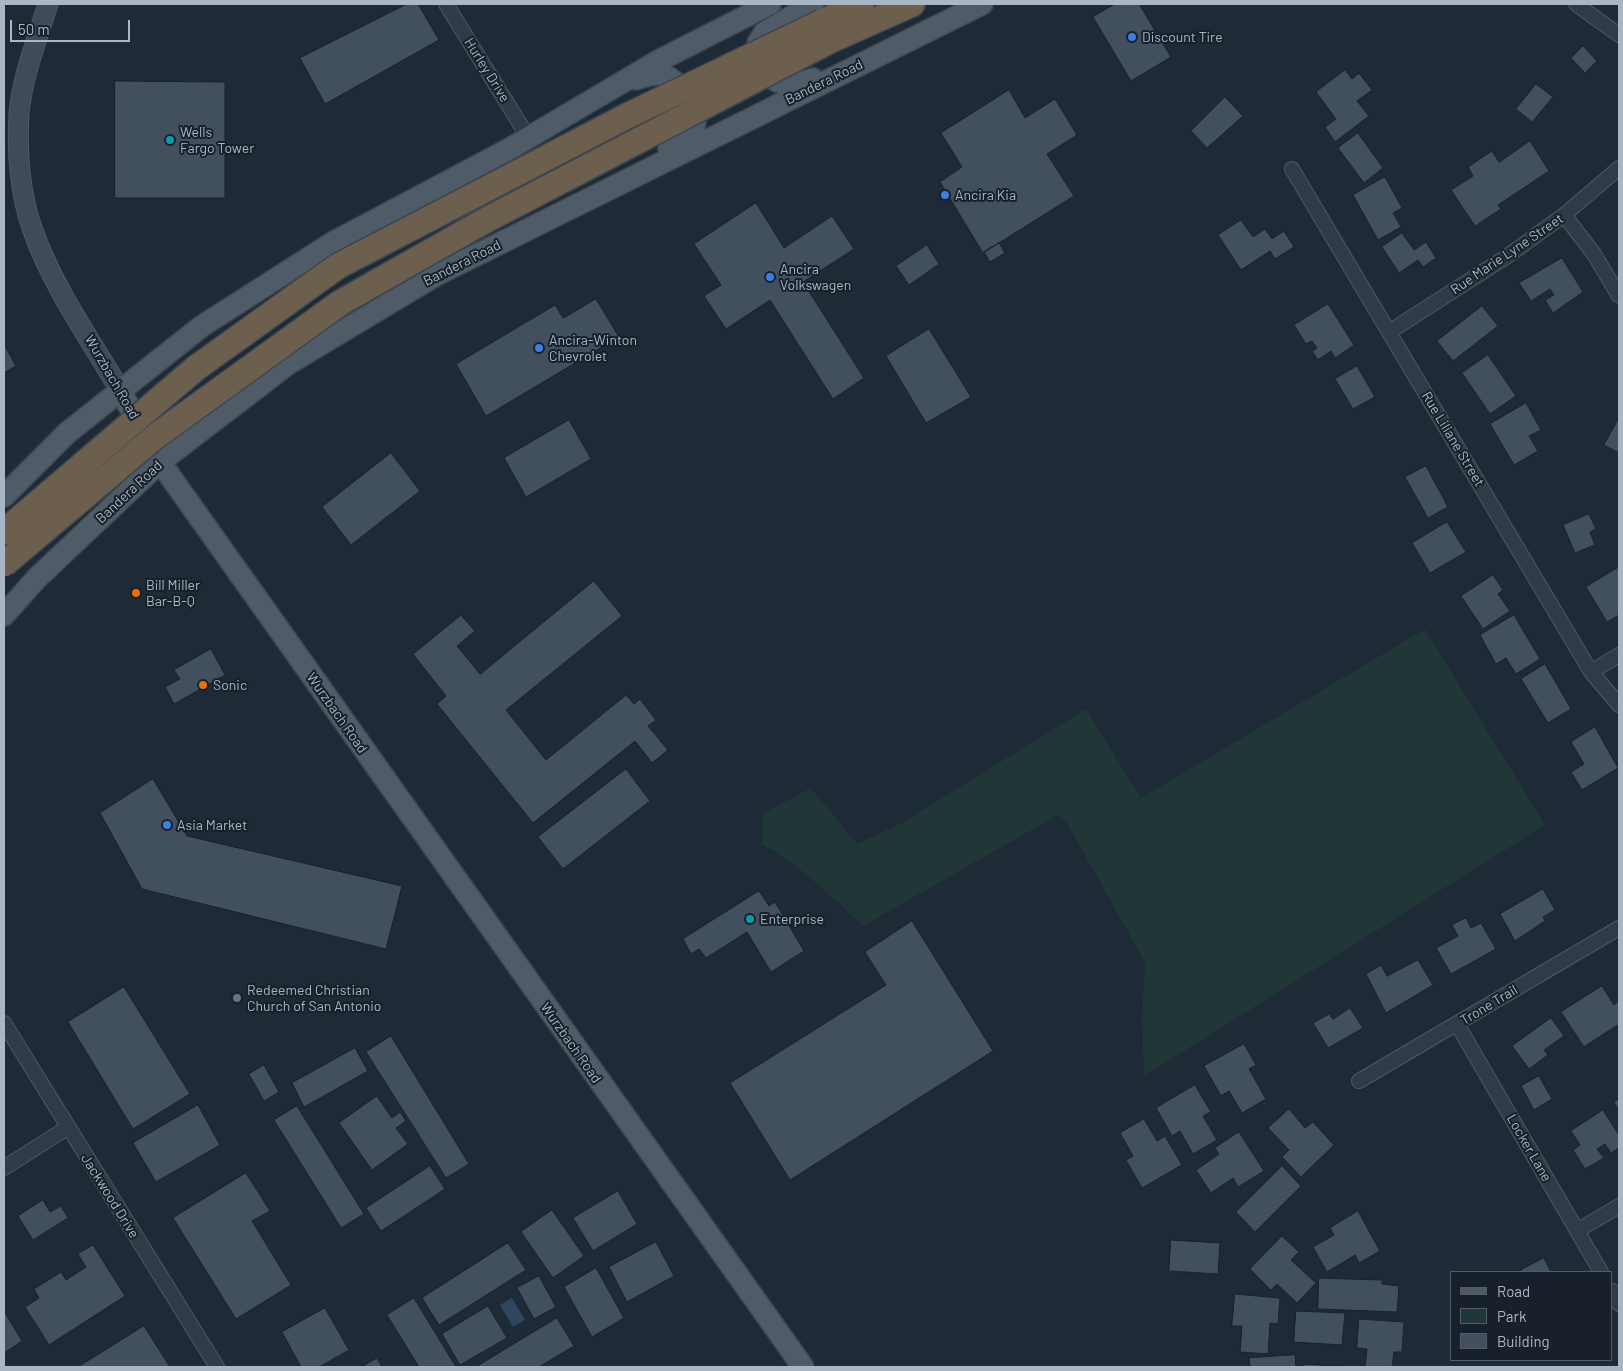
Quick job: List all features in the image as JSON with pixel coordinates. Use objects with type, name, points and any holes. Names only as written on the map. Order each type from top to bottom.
[{"type":"highway","points":[[4,532],[196,368],[338,266],[629,115],[861,4]]},
{"type":"highway","points":[[4,564],[156,436],[340,303],[488,219],[822,22],[912,4]]},
{"type":"main road","name":"Wurzbach Road","points":[[48,4],[25,78],[19,113],[18,149],[31,226],[48,267],[160,462],[803,1367]]},
{"type":"main road","points":[[4,496],[67,433],[202,326],[332,243],[528,137],[658,61],[770,4]]},
{"type":"main road","name":"Bandera Road","points":[[4,615],[37,578],[160,462],[288,364],[438,274],[982,4]]},
{"type":"main road","points":[[822,22],[765,32],[758,43],[761,61],[772,80],[782,85],[793,85],[878,55]]},
{"type":"main road","points":[[601,94],[639,77],[660,74],[673,79],[686,94],[696,121],[693,130],[683,141],[602,192]]},
{"type":"street","name":"Hurley Drive","points":[[446,4],[528,137]]},
{"type":"street","points":[[1576,4],[1619,35]]},
{"type":"street","name":"Rue Marie Lyne Street","points":[[1389,332],[1509,255],[1564,215],[1619,168]]},
{"type":"street","name":"Rue Liliane Street","points":[[1292,169],[1591,672],[1619,705]]},
{"type":"street","points":[[1564,215],[1594,254],[1619,296]]},
{"type":"street","points":[[1591,672],[1619,655]]},
{"type":"street","name":"Trone Trail","points":[[1359,1081],[1619,928]]},
{"type":"street","name":"Jackwood Drive","points":[[4,1023],[67,1128],[217,1367]]},
{"type":"street","name":"Locker Lane","points":[[1457,1024],[1600,1271]]},
{"type":"street","points":[[4,1168],[67,1128]]},
{"type":"street","points":[[1577,1231],[1619,1206]]},
{"type":"street","points":[[1613,1293],[1619,1304]]},
{"type":"green space","points":[[1425,629],[1545,825],[1144,1076],[1142,1021],[1145,962],[1066,822],[1058,815],[863,926],[803,872],[762,844],[763,813],[811,788],[857,844],[900,824],[1086,709],[1141,798]]},
{"type":"water","points":[[512,1298],[525,1320],[513,1327],[500,1305]]},
{"type":"building","points":[[407,4],[418,4],[439,40],[325,104],[300,58]]},
{"type":"building","name":"Discount Tire","points":[[1115,4],[1139,4],[1171,57],[1131,81],[1093,17]]},
{"type":"building","points":[[1583,46],[1597,61],[1585,73],[1571,58]]},
{"type":"building","points":[[1345,70],[1352,79],[1359,73],[1372,90],[1357,101],[1369,116],[1335,142],[1325,127],[1336,119],[1316,92]]},
{"type":"building","name":"Wells Fargo Tower","points":[[115,81],[225,82],[225,198],[115,198]]},
{"type":"building","points":[[1536,84],[1553,97],[1532,122],[1516,109]]},
{"type":"building","points":[[1009,90],[1025,118],[1055,99],[1077,135],[1047,154],[1074,196],[983,253],[940,182],[962,167],[941,133]]},
{"type":"building","points":[[1225,97],[1243,116],[1207,148],[1191,131]]},
{"type":"building","points":[[1358,133],[1383,168],[1364,183],[1338,148]]},
{"type":"building","points":[[1530,141],[1549,171],[1498,205],[1501,209],[1475,226],[1451,190],[1473,176],[1468,167],[1492,151],[1499,162]]},
{"type":"building","points":[[1385,177],[1402,208],[1393,213],[1401,227],[1378,240],[1353,195]]},
{"type":"building","points":[[756,203],[784,248],[832,216],[854,249],[803,282],[864,378],[833,399],[770,300],[726,329],[704,296],[721,285],[694,244]]},
{"type":"building","points":[[1241,220],[1253,237],[1265,229],[1272,239],[1284,231],[1294,247],[1275,259],[1270,251],[1241,270],[1218,235]]},
{"type":"building","points":[[1402,233],[1414,250],[1426,242],[1436,258],[1423,267],[1418,260],[1399,273],[1382,247]]},
{"type":"building","points":[[999,243],[1005,253],[990,262],[984,252]]},
{"type":"building","points":[[927,245],[939,264],[909,285],[896,266]]},
{"type":"building","points":[[1562,258],[1583,292],[1553,313],[1545,300],[1554,295],[1550,289],[1531,301],[1519,283]]},
{"type":"building","points":[[596,299],[619,337],[486,416],[456,364],[555,305],[563,318]]},
{"type":"building","points":[[1328,304],[1354,345],[1335,358],[1331,351],[1318,360],[1312,351],[1317,348],[1312,341],[1306,344],[1294,325]]},
{"type":"building","points":[[1482,306],[1498,326],[1453,361],[1437,341]]},
{"type":"building","points":[[929,329],[971,397],[926,423],[886,356]]},
{"type":"building","points":[[4,344],[16,366],[4,373]]},
{"type":"building","points":[[1488,355],[1516,396],[1490,414],[1462,373]]},
{"type":"building","points":[[1357,366],[1375,397],[1353,409],[1335,379]]},
{"type":"building","points":[[1526,403],[1541,430],[1529,436],[1538,451],[1514,465],[1490,424]]},
{"type":"building","points":[[1619,418],[1619,453],[1604,445]]},
{"type":"building","points":[[569,420],[591,459],[526,497],[504,458]]},
{"type":"building","points":[[391,453],[420,491],[351,545],[322,507]]},
{"type":"building","points":[[1426,466],[1448,507],[1428,518],[1405,477]]},
{"type":"building","points":[[1589,514],[1596,529],[1590,532],[1595,545],[1575,553],[1563,525]]},
{"type":"building","points":[[1447,522],[1466,552],[1430,573],[1412,543]]},
{"type":"building","points":[[1619,567],[1619,615],[1607,622],[1586,587]]},
{"type":"building","points":[[1493,575],[1503,590],[1498,594],[1510,611],[1483,629],[1461,596]]},
{"type":"building","points":[[594,581],[622,616],[506,710],[546,760],[626,695],[634,704],[640,699],[656,720],[648,726],[668,750],[652,763],[635,741],[533,823],[437,704],[446,696],[413,654],[461,615],[475,631],[457,646],[480,674]]},
{"type":"building","points":[[1514,615],[1540,659],[1516,674],[1506,658],[1496,664],[1480,635]]},
{"type":"building","points":[[211,649],[225,675],[174,704],[165,687],[180,679],[174,670]]},
{"type":"building","points":[[1545,664],[1571,709],[1548,723],[1521,679]]},
{"type":"building","points":[[1595,727],[1618,768],[1582,790],[1571,772],[1584,764],[1571,742]]},
{"type":"building","points":[[626,769],[650,801],[563,869],[538,837]]},
{"type":"building","points":[[153,779],[187,836],[402,886],[386,949],[142,889],[100,813]]},
{"type":"building","points":[[1543,889],[1555,910],[1543,917],[1545,921],[1515,941],[1500,914]]},
{"type":"building","name":"Enterprise","points":[[759,891],[769,906],[775,902],[804,951],[771,972],[747,932],[706,958],[699,949],[691,954],[683,939]]},
{"type":"building","points":[[1466,918],[1471,928],[1481,923],[1496,949],[1451,974],[1436,948],[1458,936],[1452,925]]},
{"type":"building","points":[[912,921],[993,1051],[790,1180],[730,1083],[886,985],[865,952]]},
{"type":"building","points":[[1418,960],[1433,985],[1386,1013],[1366,974],[1381,965],[1387,976]]},
{"type":"building","points":[[1602,986],[1614,1005],[1619,1001],[1619,1024],[1584,1047],[1561,1012]]},
{"type":"building","points":[[124,987],[190,1094],[133,1129],[68,1022]]},
{"type":"building","points":[[1350,1008],[1363,1028],[1328,1048],[1313,1023],[1329,1014],[1333,1019]]},
{"type":"building","points":[[1551,1018],[1564,1036],[1544,1050],[1548,1055],[1529,1069],[1512,1046]]},
{"type":"building","points":[[391,1036],[469,1164],[446,1178],[366,1052]]},
{"type":"building","points":[[1244,1044],[1256,1065],[1249,1069],[1266,1099],[1242,1113],[1229,1091],[1221,1096],[1204,1066]]},
{"type":"building","points":[[355,1048],[368,1071],[304,1107],[292,1083]]},
{"type":"building","points":[[264,1065],[279,1092],[264,1101],[249,1074]]},
{"type":"building","points":[[1539,1076],[1552,1099],[1534,1110],[1521,1086]]},
{"type":"building","points":[[1195,1085],[1211,1112],[1203,1116],[1217,1140],[1193,1154],[1180,1131],[1172,1136],[1156,1108]]},
{"type":"building","points":[[377,1096],[392,1118],[400,1112],[406,1121],[396,1128],[408,1144],[372,1170],[339,1123]]},
{"type":"building","points":[[1619,1099],[1619,1111],[1614,1102]]},
{"type":"building","points":[[198,1105],[220,1145],[156,1182],[133,1143]]},
{"type":"building","points":[[297,1106],[364,1214],[341,1228],[274,1120]]},
{"type":"building","points":[[1289,1109],[1305,1128],[1313,1122],[1334,1145],[1301,1177],[1282,1157],[1289,1150],[1268,1128]]},
{"type":"building","points":[[1603,1110],[1619,1135],[1619,1148],[1611,1153],[1605,1144],[1597,1149],[1604,1158],[1585,1169],[1573,1150],[1580,1145],[1571,1131]]},
{"type":"building","points":[[1144,1119],[1157,1141],[1165,1136],[1182,1165],[1142,1188],[1126,1160],[1133,1156],[1120,1133]]},
{"type":"building","points":[[1239,1132],[1264,1171],[1238,1187],[1233,1178],[1211,1193],[1196,1170],[1219,1154],[1215,1148]]},
{"type":"building","points":[[430,1166],[445,1189],[381,1231],[366,1208]]},
{"type":"building","points":[[1282,1166],[1301,1186],[1255,1232],[1236,1212]]},
{"type":"building","points":[[246,1173],[270,1211],[252,1221],[291,1285],[236,1319],[173,1218]]},
{"type":"building","points":[[618,1191],[637,1224],[593,1251],[573,1218]]},
{"type":"building","points":[[43,1200],[50,1212],[61,1206],[68,1218],[33,1240],[18,1216]]},
{"type":"building","points":[[552,1210],[584,1256],[553,1278],[521,1232]]},
{"type":"building","points":[[1358,1211],[1380,1251],[1359,1263],[1355,1255],[1327,1272],[1313,1247],[1334,1235],[1330,1228]]},
{"type":"building","points":[[1282,1236],[1299,1252],[1291,1260],[1316,1283],[1297,1303],[1277,1284],[1271,1290],[1250,1269]]},
{"type":"building","points":[[1171,1240],[1220,1243],[1218,1274],[1169,1271]]},
{"type":"building","points":[[656,1242],[674,1276],[627,1302],[609,1267]]},
{"type":"building","points":[[508,1243],[526,1270],[439,1325],[422,1298]]},
{"type":"building","points":[[93,1245],[125,1296],[49,1345],[25,1307],[39,1298],[34,1289],[61,1272],[66,1280],[86,1267],[78,1254]]},
{"type":"building","points":[[1544,1258],[1550,1271],[1522,1271]]},
{"type":"building","points":[[596,1268],[624,1318],[592,1337],[564,1287]]},
{"type":"building","points":[[539,1276],[556,1307],[534,1319],[517,1288]]},
{"type":"building","points":[[1319,1278],[1382,1280],[1382,1284],[1399,1286],[1397,1312],[1318,1309]]},
{"type":"building","points":[[1235,1294],[1280,1298],[1278,1324],[1270,1323],[1268,1354],[1240,1352],[1242,1326],[1232,1326]]},
{"type":"building","points":[[414,1298],[456,1367],[419,1367],[387,1315]]},
{"type":"building","points":[[488,1306],[507,1338],[460,1365],[442,1334]]},
{"type":"building","points":[[325,1308],[349,1350],[319,1367],[301,1367],[282,1332]]},
{"type":"building","points":[[4,1311],[22,1341],[4,1353]]},
{"type":"building","points":[[1296,1311],[1345,1313],[1342,1345],[1294,1342]]},
{"type":"building","points":[[557,1318],[574,1346],[539,1367],[476,1367]]},
{"type":"building","points":[[1359,1319],[1404,1322],[1402,1352],[1394,1352],[1392,1367],[1365,1367],[1367,1349],[1357,1348]]},
{"type":"building","points":[[144,1326],[170,1367],[78,1367]]},
{"type":"building","points":[[1295,1355],[1296,1367],[1250,1367],[1249,1358]]},
{"type":"building","points":[[377,1358],[382,1367],[362,1367]]},
{"type":"building","points":[[1304,1364],[1350,1367],[1304,1367]]},
{"type":"place","name":"Discount Tire","points":[[1132,37]]},
{"type":"place","name":"Wells Fargo Tower","points":[[170,140]]},
{"type":"place","name":"Ancira Kia","points":[[945,195]]},
{"type":"place","name":"Ancira Volkswagen","points":[[770,277]]},
{"type":"place","name":"Ancira-Winton Chevrolet","points":[[539,348]]},
{"type":"place","name":"Bill Miller Bar-B-Q","points":[[136,593]]},
{"type":"place","name":"Sonic","points":[[203,685]]},
{"type":"place","name":"Asia Market","points":[[167,825]]},
{"type":"place","name":"Enterprise","points":[[750,919]]},
{"type":"place","name":"Redeemed Christian Church of San Antonio","points":[[237,998]]}]
